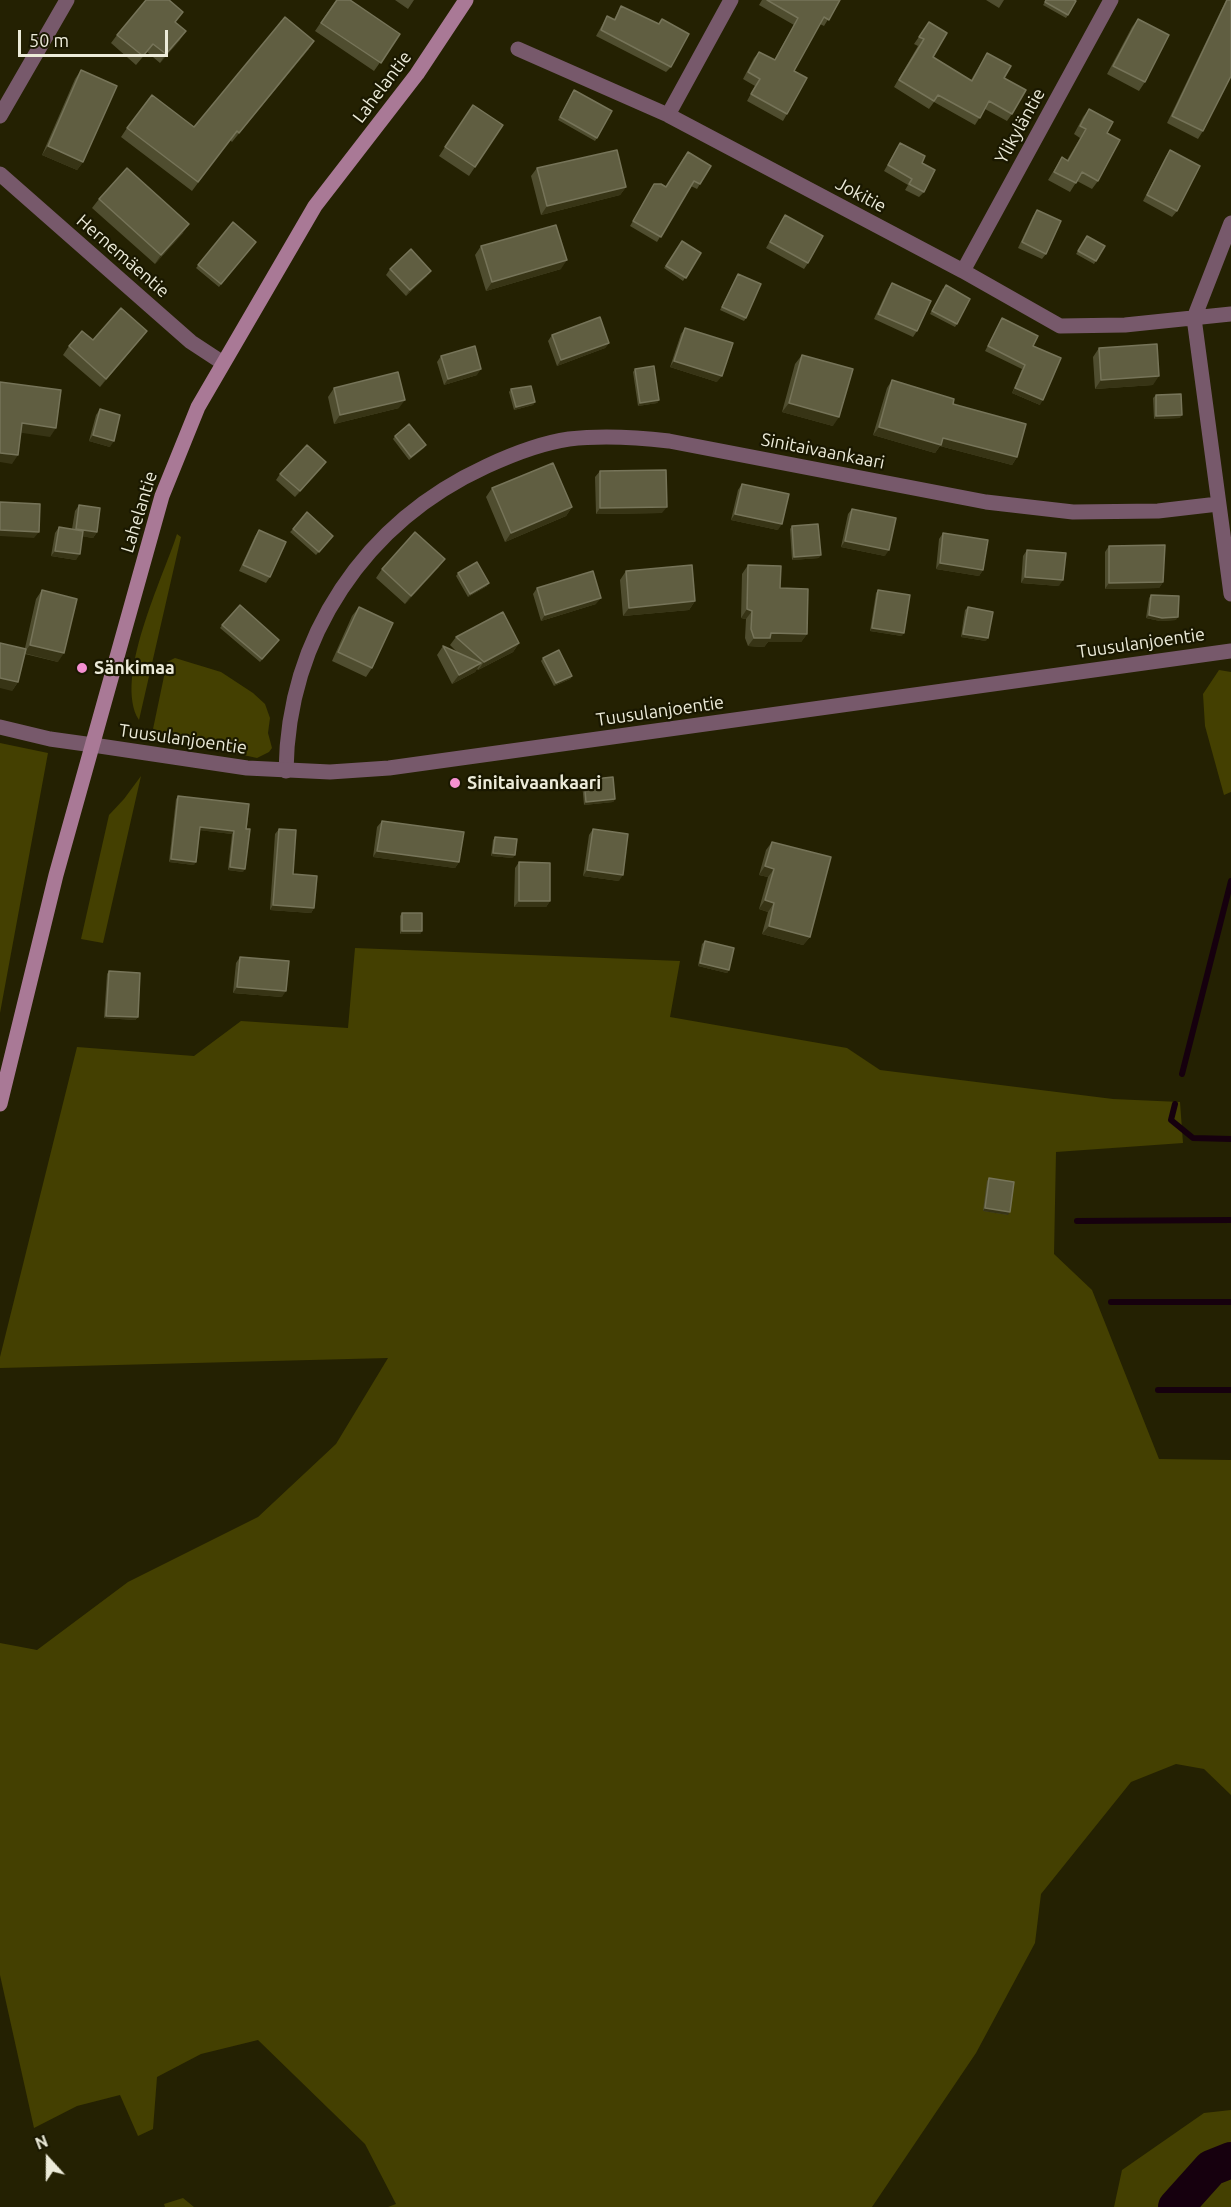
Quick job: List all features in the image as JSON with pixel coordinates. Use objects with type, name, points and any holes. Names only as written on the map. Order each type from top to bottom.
[{"type":"main road","name":"Lahelantie","points":[[0,1104],[56,874],[162,495],[198,406],[315,206],[417,74],[466,0]]},
{"type":"street","points":[[0,116],[67,0]]},
{"type":"street","points":[[668,115],[730,0]]},
{"type":"street","name":"Ylikyläntie","points":[[963,271],[1111,0]]},
{"type":"street","name":"Jokitie","points":[[518,49],[668,115],[963,271],[1059,326],[1125,325],[1231,314]]},
{"type":"street","name":"Hernemäentie","points":[[0,174],[191,342],[223,363]]},
{"type":"street","points":[[1231,223],[1194,318],[1231,594]]},
{"type":"street","name":"Sinitaivaankaari","points":[[286,771],[287,741],[299,678],[315,635],[335,595],[374,545],[418,506],[456,480],[516,453],[567,440],[620,436],[669,441],[986,502],[1073,512],[1158,511],[1218,504]]},
{"type":"street","name":"Tuusulanjoentie","points":[[0,727],[50,739],[185,760],[286,771],[330,772],[389,768],[1231,651]]},
{"type":"shaded area","points":[[177,534],[181,537],[139,720],[133,702],[132,680],[136,655],[152,601]]},
{"type":"shaded area","points":[[175,658],[221,672],[253,693],[265,704],[270,718],[268,733],[272,748],[269,752],[257,758],[165,738],[153,729],[167,662]]},
{"type":"shaded area","points":[[1219,670],[1231,672],[1231,792],[1224,795],[1205,726],[1203,694]]},
{"type":"shaded area","points":[[0,743],[48,753],[0,1013]]},
{"type":"shaded area","points":[[141,776],[103,943],[81,939],[109,815]]},
{"type":"shaded area","points":[[355,948],[680,961],[670,1017],[847,1048],[880,1070],[1113,1099],[1180,1102],[1183,1143],[1056,1152],[1054,1254],[1092,1290],[1159,1459],[1231,1460],[1231,1795],[1204,1769],[1176,1764],[1131,1782],[1041,1894],[1035,1943],[976,2053],[872,2207],[388,2207],[396,2204],[365,2144],[258,2040],[201,2054],[157,2077],[153,2129],[138,2136],[120,2095],[77,2106],[34,2128],[0,1975],[0,1643],[37,1650],[128,1582],[258,1517],[336,1444],[388,1358],[0,1368],[0,1357],[77,1047],[194,1056],[241,1021],[348,1028]]},
{"type":"shaded area","points":[[1231,2110],[1231,2207],[1114,2207],[1122,2170],[1204,2113]]},
{"type":"shaded area","points":[[183,2198],[194,2207],[165,2207],[164,2204]]},
{"type":"building","points":[[146,0],[169,0],[183,12],[175,22],[186,31],[166,54],[153,44],[143,56],[117,35]]},
{"type":"building","points":[[337,0],[350,0],[400,34],[381,63],[321,23]]},
{"type":"building","points":[[767,0],[840,0],[829,20],[824,17],[794,71],[807,78],[787,114],[751,94],[760,79],[748,72],[759,52],[775,60],[798,18]]},
{"type":"building","points":[[1046,0],[1076,1],[1068,15],[1045,2]]},
{"type":"building","points":[[1227,0],[1231,0],[1231,76],[1203,131],[1172,116]]},
{"type":"building","points":[[621,6],[659,24],[662,19],[689,34],[671,67],[601,30],[607,16],[615,20]]},
{"type":"building","points":[[285,17],[314,41],[239,133],[237,131],[198,182],[127,128],[152,95],[194,127]]},
{"type":"building","points":[[1138,19],[1169,35],[1145,82],[1113,66]]},
{"type":"building","points":[[929,22],[947,33],[933,57],[972,81],[987,53],[1011,66],[1004,78],[1026,90],[1012,114],[989,101],[980,118],[938,95],[934,101],[899,80],[924,39],[919,37]]},
{"type":"building","points":[[81,70],[117,86],[83,162],[48,146]]},
{"type":"building","points":[[574,90],[612,111],[597,138],[560,117]]},
{"type":"building","points":[[473,105],[503,125],[475,167],[445,147]]},
{"type":"building","points":[[1089,109],[1113,122],[1107,133],[1120,140],[1098,181],[1082,172],[1076,183],[1054,172],[1062,157],[1068,161],[1086,129],[1080,126]]},
{"type":"building","points":[[900,143],[925,156],[922,163],[935,170],[924,192],[909,184],[912,179],[888,165]]},
{"type":"building","points":[[617,150],[626,187],[547,206],[537,168]]},
{"type":"building","points":[[1170,150],[1200,166],[1177,211],[1147,195]]},
{"type":"building","points":[[688,152],[711,166],[700,184],[694,181],[661,237],[633,221],[654,184],[666,187]]},
{"type":"building","points":[[127,168],[189,224],[161,255],[99,199]]},
{"type":"building","points":[[1037,210],[1061,221],[1046,254],[1022,242]]},
{"type":"building","points":[[785,215],[823,236],[808,263],[770,242]]},
{"type":"building","points":[[233,222],[256,242],[221,284],[198,265]]},
{"type":"building","points":[[556,225],[567,260],[492,282],[481,246]]},
{"type":"building","points":[[1087,236],[1105,246],[1096,261],[1078,251]]},
{"type":"building","points":[[682,241],[701,253],[686,278],[666,266]]},
{"type":"building","points":[[411,249],[431,271],[410,290],[390,269]]},
{"type":"building","points":[[738,274],[761,284],[746,318],[722,307]]},
{"type":"building","points":[[892,283],[931,301],[917,331],[878,314]]},
{"type":"building","points":[[946,285],[970,299],[957,324],[932,311]]},
{"type":"building","points":[[121,308],[147,331],[106,379],[69,346],[82,331],[93,340]]},
{"type":"building","points":[[600,317],[609,343],[561,360],[552,335]]},
{"type":"building","points":[[1002,318],[1038,336],[1033,346],[1061,358],[1043,400],[1015,388],[1025,365],[988,346]]},
{"type":"building","points":[[685,328],[733,343],[722,376],[674,361]]},
{"type":"building","points":[[1157,344],[1159,376],[1101,380],[1099,348]]},
{"type":"building","points":[[475,346],[481,369],[448,379],[441,356]]},
{"type":"building","points":[[802,355],[853,369],[839,417],[789,403]]},
{"type":"building","points":[[654,366],[659,400],[640,403],[635,369]]},
{"type":"building","points":[[398,372],[405,400],[340,415],[334,388]]},
{"type":"building","points":[[892,380],[954,399],[953,404],[1026,424],[1017,457],[943,438],[941,445],[879,427]]},
{"type":"building","points":[[0,382],[61,390],[56,428],[22,423],[18,455],[0,453]]},
{"type":"building","points":[[531,386],[535,402],[516,407],[511,389]]},
{"type":"building","points":[[1181,394],[1182,415],[1156,416],[1156,395]]},
{"type":"building","points":[[100,409],[120,415],[114,441],[93,435]]},
{"type":"building","points":[[409,424],[426,445],[411,457],[395,436]]},
{"type":"building","points":[[307,445],[326,462],[300,491],[280,474]]},
{"type":"building","points":[[553,463],[572,507],[511,533],[492,488]]},
{"type":"building","points":[[666,470],[667,507],[600,508],[600,471]]},
{"type":"building","points":[[742,484],[789,494],[782,524],[735,514]]},
{"type":"building","points":[[0,502],[40,504],[39,532],[0,530]]},
{"type":"building","points":[[79,505],[100,508],[97,532],[76,529]]},
{"type":"building","points":[[852,509],[896,518],[889,550],[845,541]]},
{"type":"building","points":[[307,512],[333,536],[319,552],[293,529]]},
{"type":"building","points":[[818,524],[821,555],[794,557],[792,526]]},
{"type":"building","points":[[59,527],[83,531],[80,554],[55,551]]},
{"type":"building","points":[[259,530],[286,542],[270,577],[243,565]]},
{"type":"building","points":[[415,532],[445,559],[411,596],[382,569]]},
{"type":"building","points":[[943,533],[988,540],[983,570],[940,563]]},
{"type":"building","points":[[1165,545],[1163,582],[1109,583],[1109,546]]},
{"type":"building","points":[[1027,550],[1066,553],[1063,580],[1025,577]]},
{"type":"building","points":[[477,562],[489,583],[470,594],[458,573]]},
{"type":"building","points":[[692,565],[695,601],[629,608],[626,571]]},
{"type":"building","points":[[748,565],[781,566],[780,588],[808,589],[807,634],[771,633],[770,638],[754,638],[751,629],[752,611],[747,609]]},
{"type":"building","points":[[593,571],[601,598],[545,615],[537,588]]},
{"type":"building","points":[[42,590],[77,599],[64,653],[30,645]]},
{"type":"building","points":[[878,590],[910,595],[904,633],[872,628]]},
{"type":"building","points":[[1151,595],[1179,596],[1178,617],[1162,618],[1149,615]]},
{"type":"building","points":[[240,605],[279,640],[262,659],[222,625]]},
{"type":"building","points":[[359,607],[393,623],[372,668],[338,652]]},
{"type":"building","points":[[968,607],[993,612],[988,638],[963,634]]},
{"type":"building","points":[[503,612],[519,643],[484,662],[456,637]]},
{"type":"building","points":[[0,643],[26,649],[18,682],[0,678]]},
{"type":"building","points":[[443,646],[481,663],[459,675]]},
{"type":"building","points":[[559,650],[572,676],[556,683],[543,658]]},
{"type":"building","points":[[613,777],[615,799],[586,802],[584,780]]},
{"type":"building","points":[[178,796],[249,804],[246,829],[250,829],[245,869],[230,867],[234,831],[200,827],[196,862],[171,859]]},
{"type":"building","points":[[382,821],[464,832],[459,862],[377,851]]},
{"type":"building","points":[[279,829],[296,830],[293,874],[317,876],[314,908],[273,905]]},
{"type":"building","points":[[593,829],[628,834],[623,875],[587,870]]},
{"type":"building","points":[[495,837],[517,839],[515,855],[493,853]]},
{"type":"building","points":[[772,842],[831,857],[810,937],[769,926],[774,903],[765,900],[774,869],[765,866]]},
{"type":"building","points":[[519,862],[550,863],[550,901],[519,901]]},
{"type":"building","points":[[402,913],[422,913],[422,931],[402,931]]},
{"type":"building","points":[[705,941],[734,948],[729,970],[700,963]]},
{"type":"building","points":[[240,957],[289,961],[286,991],[237,987]]},
{"type":"building","points":[[109,971],[140,973],[138,1017],[106,1016]]},
{"type":"building","points":[[989,1178],[1014,1182],[1010,1212],[985,1208]]},
{"type":"waterway","points":[[1182,1074],[1231,881]]},
{"type":"waterway","points":[[1175,1104],[1171,1120],[1193,1138],[1231,1139]]},
{"type":"waterway","points":[[1077,1221],[1231,1220]]},
{"type":"waterway","points":[[1111,1302],[1231,1302]]},
{"type":"waterway","points":[[1158,1390],[1231,1390]]},
{"type":"waterway","points":[[1176,2207],[1211,2168],[1231,2160]]},
{"type":"place","name":"Sänkimaa","points":[[82,668]]},
{"type":"place","name":"Sinitaivaankaari","points":[[455,783]]}]
